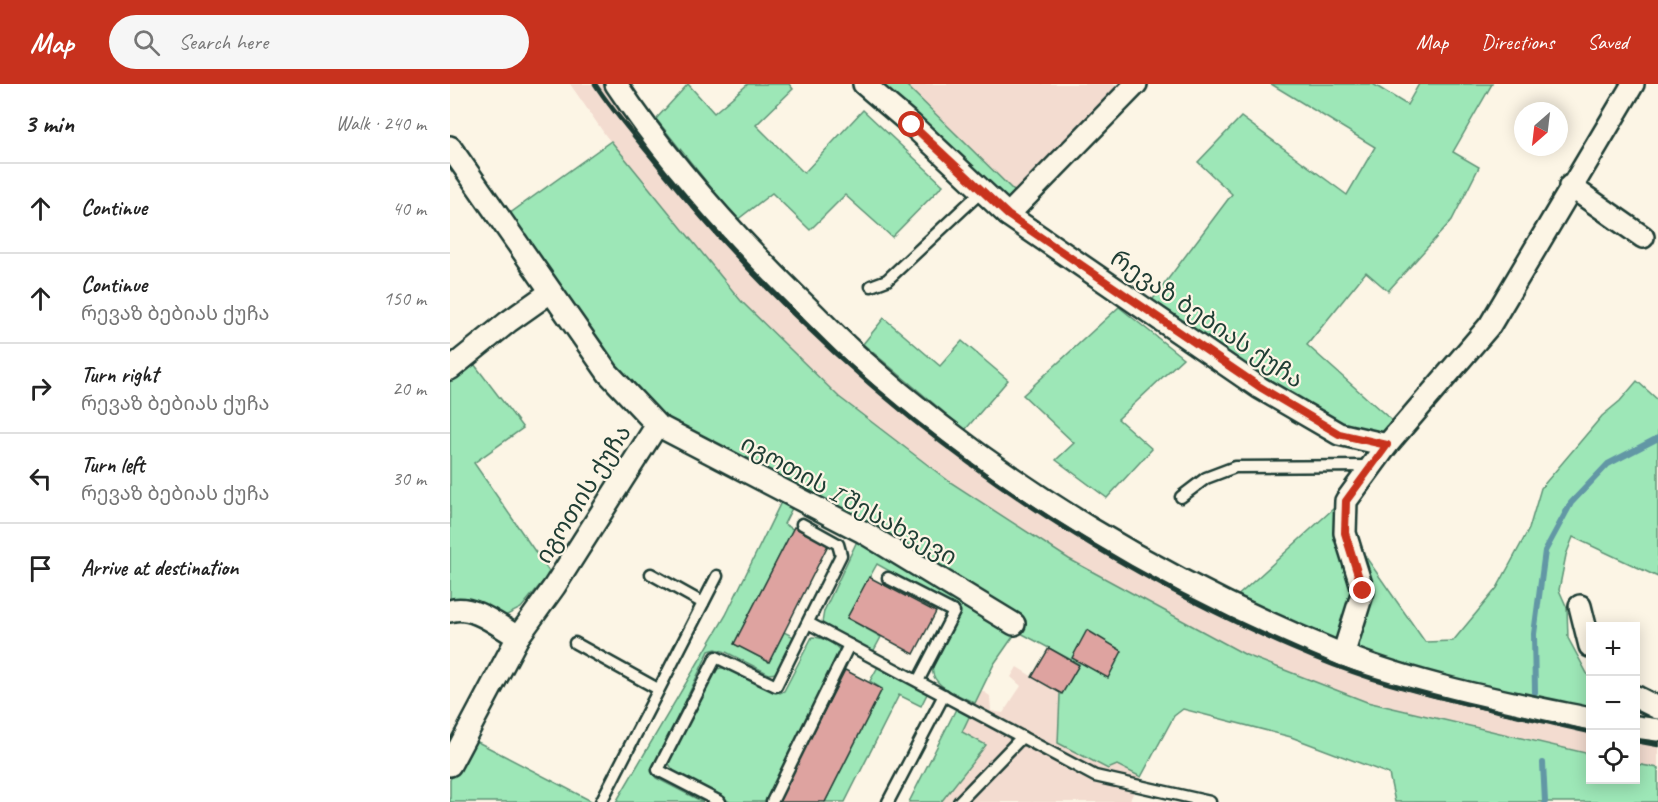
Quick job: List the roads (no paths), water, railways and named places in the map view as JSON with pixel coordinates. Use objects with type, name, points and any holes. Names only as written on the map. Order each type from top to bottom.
[{"type":"street","points":[[616,84],[635,112],[737,238],[863,361],[980,454],[1102,537],[1228,604],[1342,655],[1478,696],[1586,718]]},
{"type":"street","name":"რევაზ ბებიას ქუჩა","points":[[864,84],[1008,215],[1260,387],[1339,434],[1387,445]]},
{"type":"street","points":[[1008,215],[1136,84]]},
{"type":"street","points":[[1342,655],[1363,591],[1345,533],[1346,501],[1387,445],[1490,325],[1570,186],[1633,84]]},
{"type":"street","name":"იგოთის ქუჩა","points":[[450,147],[549,292],[608,373],[657,425],[554,588],[518,637],[450,765]]},
{"type":"street","points":[[1570,186],[1643,237]]},
{"type":"street","points":[[450,369],[549,292]]},
{"type":"street","name":"იგოთის I შესახვევი","points":[[657,425],[863,532],[1014,624]]},
{"type":"street","points":[[1580,606],[1586,630]]},
{"type":"street","points":[[450,611],[458,608],[479,615],[518,637]]},
{"type":"street","points":[[1640,699],[1658,708]]},
{"type":"street","points":[[1640,728],[1658,730]]},
{"type":"lane","points":[[871,286],[887,280],[982,191]]},
{"type":"lane","points":[[1181,498],[1206,478],[1235,467],[1372,465]]},
{"type":"lane","points":[[720,802],[658,770],[716,657],[776,686],[841,550],[838,544],[802,524]]},
{"type":"lane","points":[[651,574],[703,603]]},
{"type":"lane","points":[[601,802],[717,576]]},
{"type":"lane","points":[[888,578],[954,612],[918,681]]},
{"type":"lane","points":[[808,623],[1095,776],[1210,802]]},
{"type":"lane","points":[[575,643],[658,689]]},
{"type":"lane","points":[[772,802],[849,645]]},
{"type":"lane","points":[[888,802],[944,695]]},
{"type":"lane","points":[[959,802],[1022,737]]},
{"type":"waterway","points":[[1535,692],[1534,634],[1545,551],[1571,503],[1608,464],[1658,438]]},
{"type":"waterway","points":[[1543,763],[1545,802]]},
{"type":"railway","points":[[595,84],[619,118],[663,171],[782,303],[846,363],[914,421],[985,474],[1058,524],[1134,569],[1213,611],[1331,664],[1425,693],[1586,731]]},
{"type":"railway","points":[[1640,742],[1658,745]]}]
